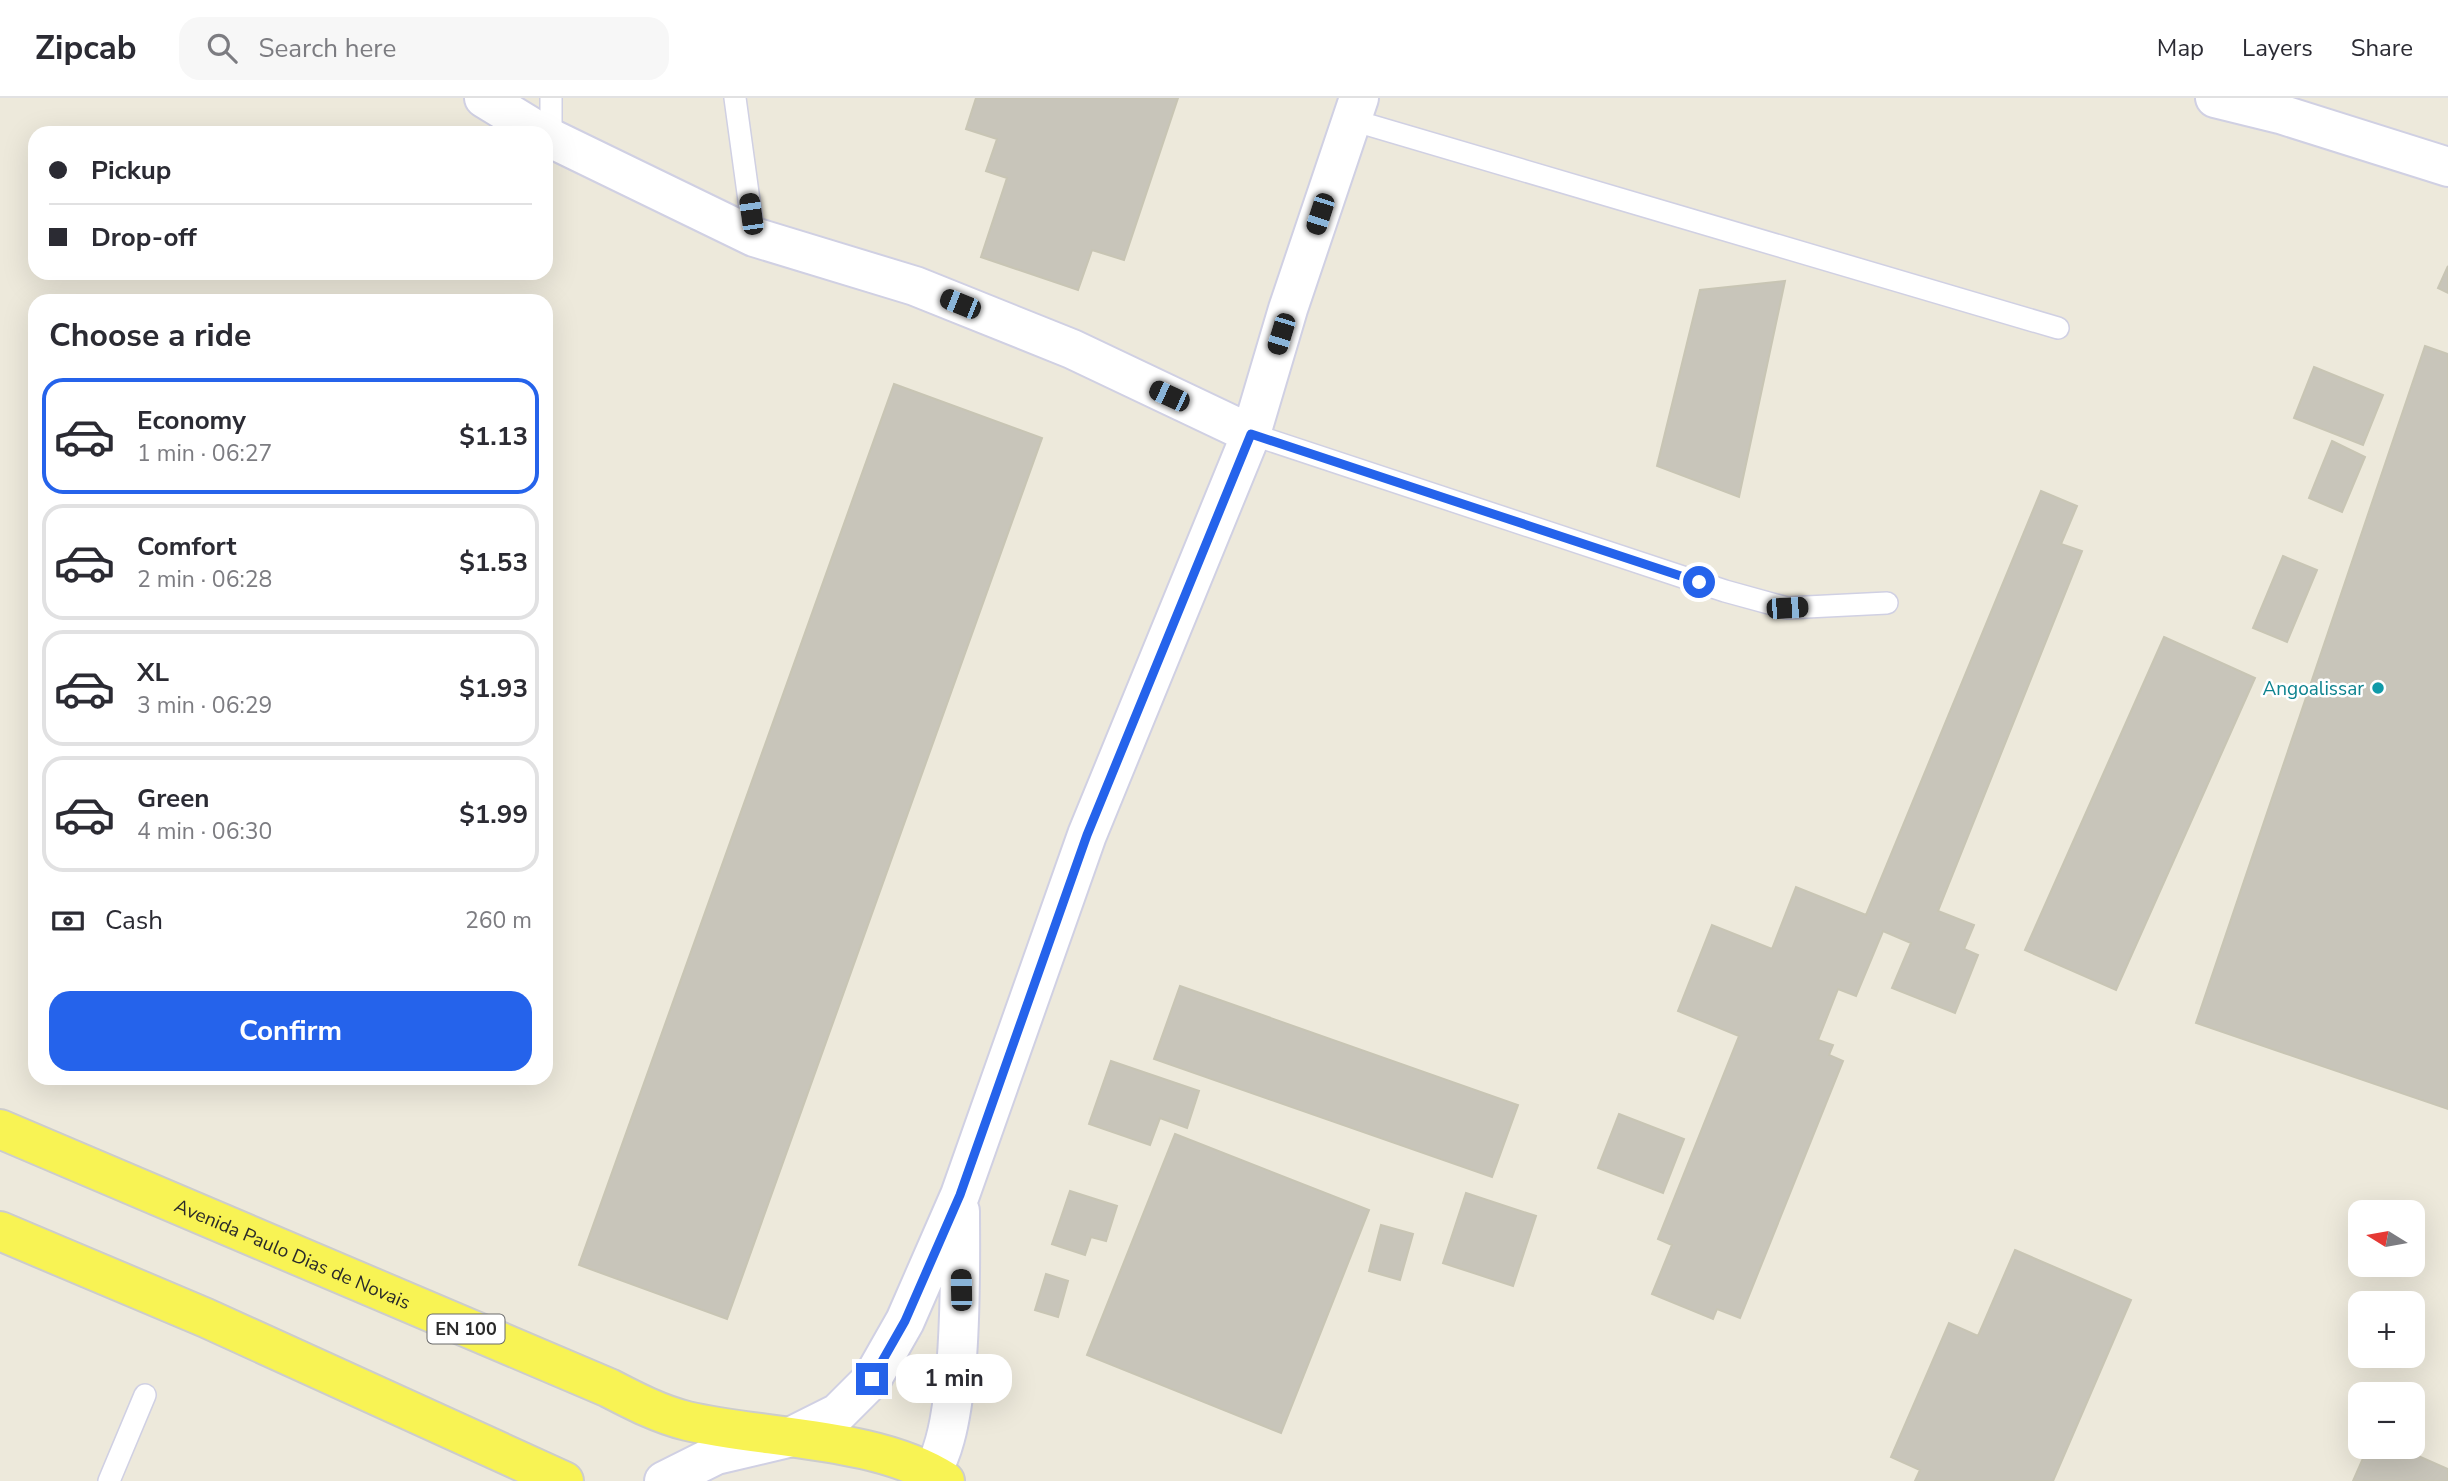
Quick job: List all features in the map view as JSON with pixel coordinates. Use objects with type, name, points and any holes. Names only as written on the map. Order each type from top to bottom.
[{"type":"main road","name":"Avenida Paulo Dias de Novais","points":[[0,1129],[608,1388],[653,1410],[687,1421],[862,1450],[934,1478]]},
{"type":"main road","points":[[0,1231],[206,1318],[564,1481]]},
{"type":"street","points":[[484,98],[530,126]]},
{"type":"street","points":[[2215,98],[2280,114],[2448,167]]},
{"type":"street","points":[[664,1481],[716,1455],[788,1438],[838,1413],[872,1379],[905,1321],[960,1195],[1087,835],[1251,434],[1289,309],[1356,109]]},
{"type":"street","points":[[553,139],[754,237],[927,291],[1072,349],[1251,434]]},
{"type":"street","points":[[934,1478],[949,1416],[961,1313],[960,1195]]},
{"type":"lane","points":[[547,126],[551,98]]},
{"type":"lane","points":[[735,98],[754,237]]},
{"type":"lane","points":[[1356,109],[2058,327]]},
{"type":"lane","points":[[1251,434],[1724,591],[1787,608],[1887,603]]},
{"type":"lane","points":[[109,1481],[145,1395]]},
{"type":"building","points":[[976,98],[1178,98],[1124,260],[1092,250],[1078,290],[981,257],[1007,178],[986,171],[997,139],[966,129]]},
{"type":"building","points":[[2448,266],[2448,293],[2438,288]]},
{"type":"building","points":[[1785,281],[1739,497],[1657,466],[1700,290]]},
{"type":"building","name":"Angoalissar","points":[[2425,346],[2448,354],[2448,1109],[2196,1023]]},
{"type":"building","points":[[2314,367],[2383,395],[2363,445],[2294,418]]},
{"type":"building","points":[[894,384],[1042,438],[727,1319],[579,1265]]},
{"type":"building","points":[[2332,441],[2365,457],[2342,512],[2309,498]]},
{"type":"building","points":[[2041,491],[2077,506],[2061,544],[2082,551],[1938,911],[1974,925],[1964,949],[1978,955],[1955,1013],[1892,988],[1911,943],[1883,931],[1856,996],[1838,989],[1818,1040],[1833,1045],[1829,1055],[1843,1061],[1740,1318],[1717,1309],[1713,1319],[1652,1294],[1672,1245],[1658,1239],[1739,1036],[1678,1011],[1712,925],[1772,949],[1796,887],[1866,915]]},
{"type":"building","points":[[2283,556],[2317,570],[2287,642],[2253,628]]},
{"type":"building","points":[[2164,637],[2255,678],[2116,990],[2025,950]]},
{"type":"building","points":[[1180,986],[1518,1105],[1492,1177],[1154,1059]]},
{"type":"building","points":[[1111,1061],[1199,1091],[1187,1128],[1160,1118],[1150,1145],[1089,1124]]},
{"type":"building","points":[[1619,1114],[1684,1139],[1663,1193],[1598,1168]]},
{"type":"building","points":[[1175,1134],[1369,1210],[1281,1433],[1087,1355]]},
{"type":"building","points":[[1070,1191],[1117,1206],[1106,1241],[1091,1237],[1085,1255],[1052,1244]]},
{"type":"building","points":[[1466,1193],[1536,1216],[1513,1286],[1443,1263]]},
{"type":"building","points":[[1381,1225],[1413,1234],[1400,1280],[1369,1271]]},
{"type":"building","points":[[2015,1250],[2131,1300],[2053,1481],[1915,1481],[1920,1470],[1891,1457],[1949,1323],[1978,1336]]},
{"type":"building","points":[[1046,1274],[1068,1281],[1058,1317],[1035,1310]]},
{"type":"building","points":[[2363,1459],[2425,1459],[2448,1469],[2448,1481],[2353,1481]]},
{"type":"place","name":"Angoalissar","points":[[2378,688]]},
{"type":"route","points":[[872,1379],[905,1321],[960,1195],[1087,835],[1251,434],[1699,582]]}]
